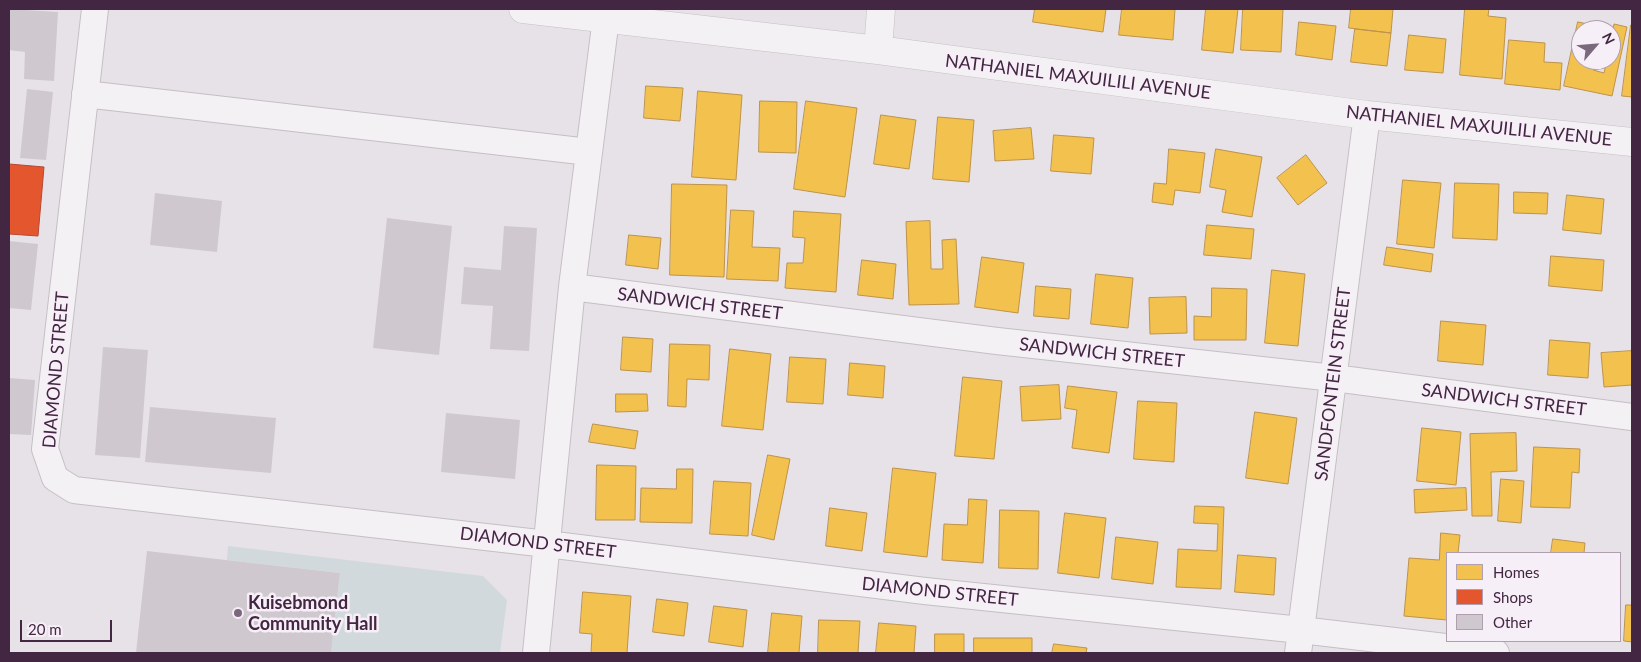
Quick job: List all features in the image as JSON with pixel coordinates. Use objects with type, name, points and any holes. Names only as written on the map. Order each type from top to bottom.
[{"type":"street","name":"DIAMOND STREET","points":[[95,9],[45,449],[55,478],[74,490],[547,544],[925,591],[1300,641],[1496,653]]},
{"type":"street","name":"NATHANIEL MAXUILILI AVENUE","points":[[523,9],[878,50],[1367,114],[1632,142]]},
{"type":"street","points":[[878,50],[881,9]]},
{"type":"street","points":[[536,653],[572,287],[606,18]]},
{"type":"street","points":[[85,94],[589,152]]},
{"type":"street","name":"SANDFONTEIN STREET","points":[[1300,641],[1367,114]]},
{"type":"street","name":"SANDWICH STREET","points":[[572,287],[997,342],[1334,378],[1632,417]]},
{"type":"shaded area","points":[[228,546],[483,576],[507,600],[500,653],[331,653],[340,573],[227,560]]},
{"type":"building: Homes","points":[[1035,9],[1106,9],[1103,32],[1033,22]]},
{"type":"building: Homes","points":[[1122,9],[1175,9],[1173,40],[1119,35]]},
{"type":"building: Homes","points":[[1206,9],[1238,9],[1233,53],[1202,50]]},
{"type":"building: Homes","points":[[1243,9],[1283,9],[1281,52],[1241,50]]},
{"type":"building: Homes","points":[[1351,9],[1393,9],[1391,33],[1349,28]]},
{"type":"building: Homes","points":[[1465,9],[1489,9],[1488,16],[1506,18],[1502,79],[1460,75]]},
{"type":"building: Homes","points":[[1299,22],[1336,26],[1332,60],[1296,55]]},
{"type":"building: Homes","points":[[1632,25],[1632,97],[1622,96]]},
{"type":"building: Homes","points":[[1621,26],[1627,27],[1621,55]]},
{"type":"building: Homes","points":[[1355,29],[1391,33],[1387,66],[1351,62]]},
{"type":"building: Homes","points":[[1409,35],[1446,39],[1443,73],[1405,70]]},
{"type":"building: Homes","points":[[1509,40],[1545,43],[1544,62],[1562,63],[1560,90],[1505,84]]},
{"type":"building: Homes","points":[[1571,54],[1571,70],[1593,70],[1604,73],[1605,70],[1618,70],[1612,96],[1564,86]]},
{"type":"building: Homes","points":[[646,86],[683,88],[680,121],[644,118]]},
{"type":"building: Homes","points":[[698,91],[742,95],[736,180],[692,177]]},
{"type":"building: Homes","points":[[760,101],[797,102],[796,153],[759,152]]},
{"type":"building: Homes","points":[[806,101],[857,108],[845,197],[794,189]]},
{"type":"building: Homes","points":[[881,115],[916,120],[909,169],[874,164]]},
{"type":"building: Homes","points":[[938,117],[974,120],[969,182],[933,179]]},
{"type":"building: Homes","points":[[1031,128],[1034,159],[995,161],[993,131]]},
{"type":"building: Homes","points":[[1054,135],[1094,138],[1091,174],[1051,171]]},
{"type":"building: Homes","points":[[1169,149],[1205,153],[1200,193],[1175,190],[1173,205],[1152,202],[1154,183],[1166,184]]},
{"type":"building: Homes","points":[[1216,149],[1262,157],[1252,217],[1222,212],[1226,190],[1210,187]]},
{"type":"building: Homes","points":[[1306,155],[1327,183],[1298,205],[1277,178]]},
{"type":"building: Homes","points":[[1403,180],[1441,183],[1434,248],[1397,244]]},
{"type":"building: Homes","points":[[1455,183],[1499,184],[1497,240],[1453,238]]},
{"type":"building: Homes","points":[[672,184],[727,185],[724,277],[670,275]]},
{"type":"building: Homes","points":[[1514,192],[1548,193],[1547,214],[1514,213]]},
{"type":"building: Homes","points":[[1567,195],[1604,199],[1601,234],[1563,230]]},
{"type":"building: Homes","points":[[731,210],[754,211],[752,247],[780,248],[778,281],[727,279]]},
{"type":"building: Homes","points":[[794,211],[841,214],[836,292],[785,288],[787,263],[803,263],[805,238],[793,237]]},
{"type":"building: Homes","points":[[930,221],[931,269],[943,269],[942,240],[956,239],[959,304],[909,305],[906,222]]},
{"type":"building: Homes","points":[[1207,225],[1254,229],[1251,259],[1204,255]]},
{"type":"building: Homes","points":[[629,235],[661,238],[658,269],[626,265]]},
{"type":"building: Homes","points":[[1387,247],[1433,254],[1431,272],[1384,265]]},
{"type":"building: Homes","points":[[1551,256],[1604,260],[1602,291],[1549,286]]},
{"type":"building: Homes","points":[[982,257],[1024,263],[1018,313],[975,307]]},
{"type":"building: Homes","points":[[862,260],[896,264],[893,299],[858,295]]},
{"type":"building: Homes","points":[[1272,270],[1305,274],[1298,346],[1265,343]]},
{"type":"building: Homes","points":[[1096,274],[1133,278],[1128,328],[1091,324]]},
{"type":"building: Homes","points":[[1036,286],[1071,289],[1069,319],[1034,316]]},
{"type":"building: Homes","points":[[1212,288],[1247,289],[1246,340],[1194,340],[1194,316],[1211,317]]},
{"type":"building: Homes","points":[[1186,297],[1187,333],[1150,334],[1149,298]]},
{"type":"building: Homes","points":[[1441,321],[1486,325],[1483,365],[1438,361]]},
{"type":"building: Homes","points":[[623,337],[653,339],[651,372],[621,370]]},
{"type":"building: Homes","points":[[1550,340],[1590,343],[1588,378],[1548,375]]},
{"type":"building: Homes","points":[[670,344],[710,345],[709,380],[687,379],[686,407],[668,406]]},
{"type":"building: Homes","points":[[730,349],[771,354],[763,430],[722,426]]},
{"type":"building: Homes","points":[[1632,351],[1632,385],[1604,387],[1601,353]]},
{"type":"building: Homes","points":[[790,357],[826,359],[823,404],[787,402]]},
{"type":"building: Homes","points":[[850,363],[885,366],[883,398],[848,395]]},
{"type":"building: Homes","points":[[963,377],[1002,381],[994,459],[955,456]]},
{"type":"building: Homes","points":[[1059,385],[1061,419],[1022,421],[1020,387]]},
{"type":"building: Homes","points":[[1068,386],[1117,392],[1109,453],[1072,448],[1077,410],[1065,408]]},
{"type":"building: Homes","points":[[616,394],[647,394],[648,411],[616,412]]},
{"type":"building: Homes","points":[[1138,401],[1177,403],[1174,462],[1134,459]]},
{"type":"building: Homes","points":[[1255,412],[1297,418],[1288,484],[1246,478]]},
{"type":"building: Homes","points":[[593,424],[638,431],[635,449],[589,442]]},
{"type":"building: Homes","points":[[1422,428],[1461,432],[1456,485],[1417,481]]},
{"type":"building: Homes","points":[[1516,433],[1517,471],[1491,472],[1492,516],[1472,516],[1470,434]]},
{"type":"building: Homes","points":[[1534,447],[1580,449],[1579,473],[1572,472],[1570,508],[1531,507]]},
{"type":"building: Homes","points":[[768,455],[790,459],[774,540],[752,535]]},
{"type":"building: Homes","points":[[597,465],[636,466],[635,520],[596,520]]},
{"type":"building: Homes","points":[[893,468],[936,473],[927,557],[884,552]]},
{"type":"building: Homes","points":[[677,469],[693,469],[692,523],[640,522],[641,488],[676,489]]},
{"type":"building: Homes","points":[[1501,479],[1524,481],[1521,523],[1498,521]]},
{"type":"building: Homes","points":[[714,481],[751,483],[748,536],[710,534]]},
{"type":"building: Homes","points":[[1466,488],[1467,510],[1415,513],[1414,490]]},
{"type":"building: Homes","points":[[969,499],[987,500],[983,563],[942,560],[944,524],[967,525]]},
{"type":"building: Homes","points":[[1195,506],[1224,507],[1221,589],[1176,587],[1178,549],[1217,551],[1218,524],[1194,523]]},
{"type":"building: Homes","points":[[830,508],[867,513],[862,551],[826,546]]},
{"type":"building: Homes","points":[[1000,510],[1039,511],[1038,569],[999,568]]},
{"type":"building: Homes","points":[[1065,513],[1106,518],[1099,578],[1058,573]]},
{"type":"building: Homes","points":[[1441,533],[1460,535],[1458,552],[1446,552],[1446,620],[1404,616],[1409,558],[1439,560]]},
{"type":"building: Homes","points":[[1116,537],[1158,542],[1153,584],[1112,579]]},
{"type":"building: Homes","points":[[1553,539],[1585,543],[1584,552],[1551,552]]},
{"type":"building: Homes","points":[[1238,555],[1276,558],[1274,595],[1235,592]]},
{"type":"building: Homes","points":[[583,592],[631,596],[627,653],[591,653],[592,634],[580,633]]},
{"type":"building: Homes","points":[[657,599],[688,603],[684,636],[653,632]]},
{"type":"building: Homes","points":[[1626,605],[1632,605],[1632,642],[1624,641]]},
{"type":"building: Homes","points":[[714,606],[747,610],[743,647],[709,642]]},
{"type":"building: Homes","points":[[772,613],[802,616],[799,653],[768,653]]},
{"type":"building: Homes","points":[[819,620],[860,621],[858,653],[818,653]]},
{"type":"building: Homes","points":[[879,623],[916,626],[914,653],[876,653]]},
{"type":"building: Homes","points":[[935,634],[964,634],[964,653],[935,653]]},
{"type":"building: Homes","points":[[974,638],[1032,638],[1032,653],[974,653]]},
{"type":"building: Homes","points":[[1054,644],[1087,648],[1086,653],[1052,653]]},
{"type":"building: Shops","points":[[9,164],[44,167],[38,236],[9,234]]},
{"type":"building: Other","points":[[9,9],[58,12],[54,81],[24,79],[25,52],[9,50]]},
{"type":"building: Other","points":[[27,89],[53,92],[46,160],[20,158]]},
{"type":"building: Other","points":[[155,193],[222,201],[217,252],[150,245]]},
{"type":"building: Other","points":[[387,218],[452,226],[439,355],[373,348]]},
{"type":"building: Other","points":[[504,226],[537,228],[529,351],[490,349],[493,306],[461,304],[464,267],[501,270]]},
{"type":"building: Other","points":[[9,241],[38,244],[31,310],[9,308]]},
{"type":"building: Other","points":[[103,347],[148,350],[140,458],[95,455]]},
{"type":"building: Other","points":[[9,378],[35,380],[31,435],[9,434]]},
{"type":"building: Other","points":[[150,407],[276,418],[271,473],[145,462]]},
{"type":"building: Other","points":[[446,413],[520,420],[515,479],[441,472]]},
{"type":"building: Other","name":"Kuisebmond Community Hall","points":[[147,551],[340,573],[331,653],[136,653]]},
{"type":"place","name":"Kuisebmond Community Hall","points":[[238,613]]}]
